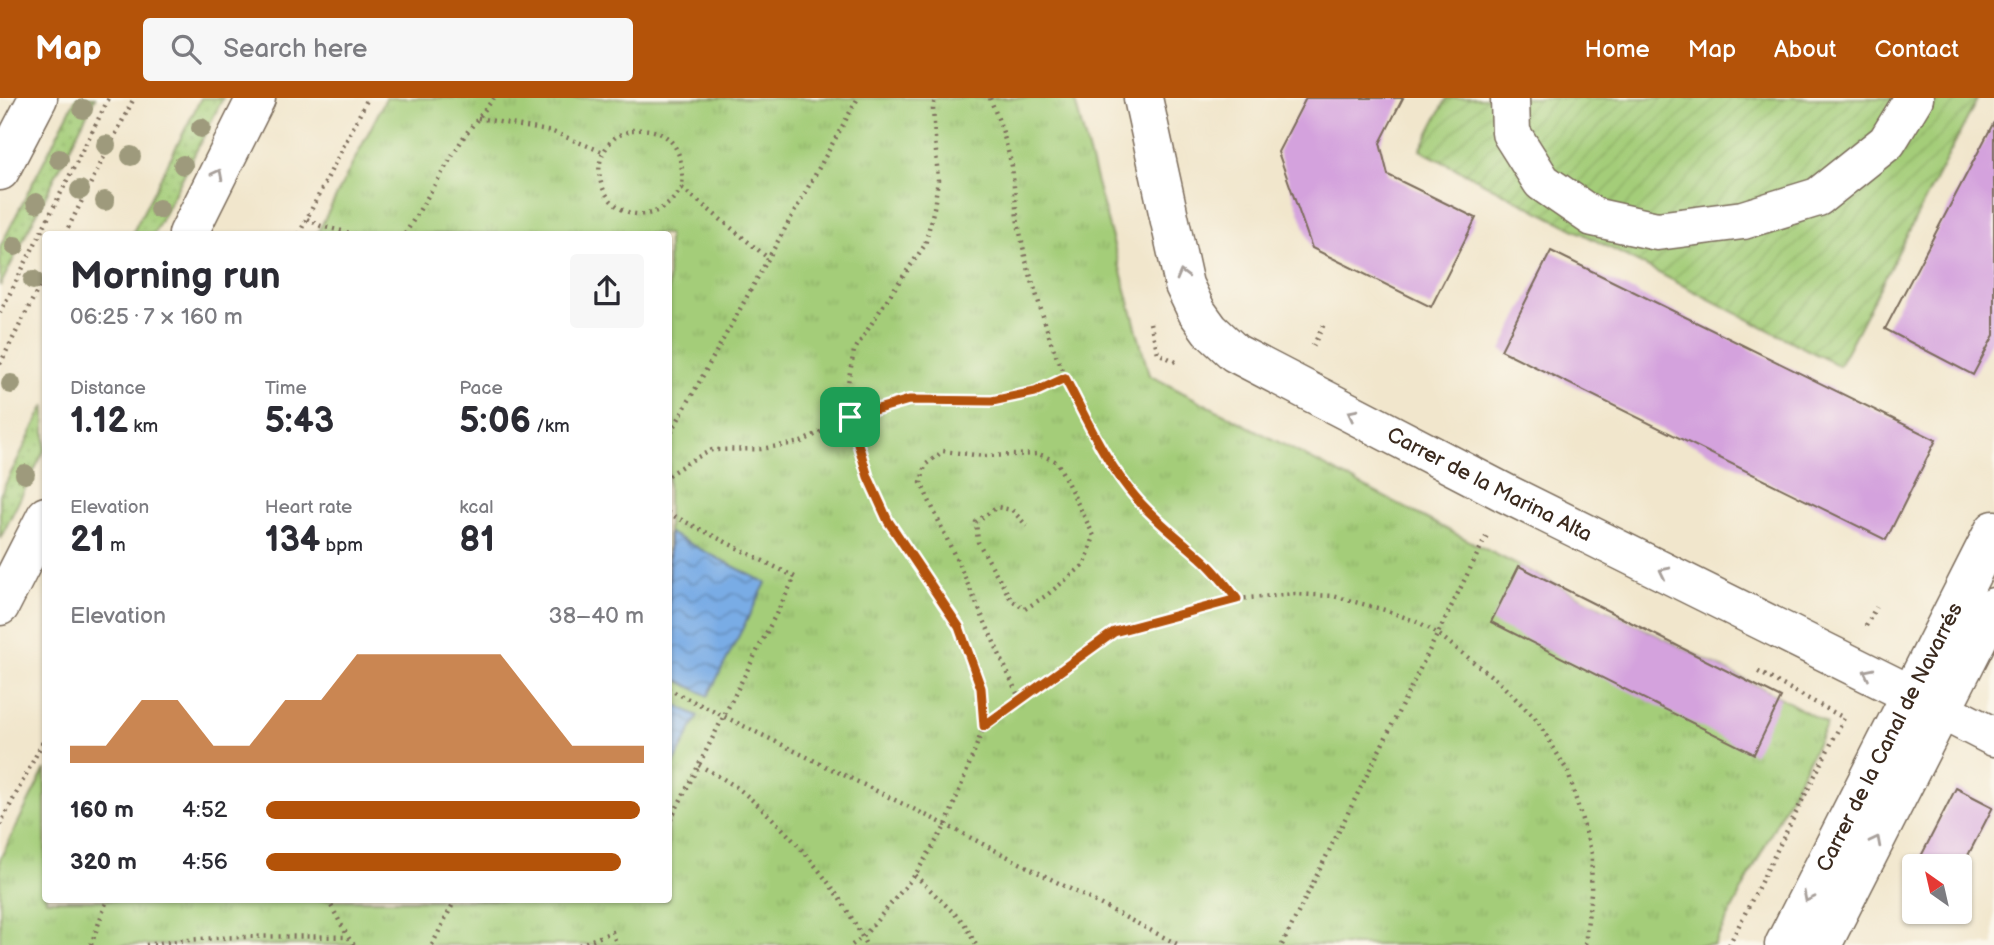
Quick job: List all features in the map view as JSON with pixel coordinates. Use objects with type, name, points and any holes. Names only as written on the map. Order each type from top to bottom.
[{"type":"street","points":[[0,171],[38,98]]},
{"type":"street","points":[[189,231],[257,98]]},
{"type":"street","name":"Carrer de la Marina Alta","points":[[1143,98],[1184,285],[1197,312],[1210,330],[1235,354],[1507,494],[1994,737]]},
{"type":"street","points":[[1510,98],[1511,132],[1542,182],[1593,217],[1657,231],[1743,220],[1818,197],[1887,142],[1914,98]]},
{"type":"street","points":[[0,606],[42,524]]},
{"type":"street","name":"Carrer de la Canal de Navarrés","points":[[1822,945],[1926,702],[1994,530]]},
{"type":"street","name":"Carrer de la Canal de Navarrés","points":[[1784,945],[1926,702],[1994,607]]},
{"type":"path","points":[[0,313],[109,98]]},
{"type":"path","points":[[67,231],[134,98]]},
{"type":"path","points":[[301,231],[368,98]]},
{"type":"path","points":[[407,231],[465,135],[494,98]]},
{"type":"path","points":[[672,431],[858,98]]},
{"type":"path","points":[[852,945],[863,937],[915,875],[946,825],[984,726],[981,688],[959,627],[888,521],[868,477],[850,417],[846,388],[854,351],[925,245],[938,180],[933,109],[935,98]]},
{"type":"path","points":[[990,98],[1012,166],[1017,218],[1026,261],[1065,378],[1104,454],[1135,497],[1166,529],[1202,559],[1237,599]]},
{"type":"path","points":[[478,118],[553,132],[603,152]]},
{"type":"path","points":[[632,130],[650,130],[667,138],[677,149],[683,164],[682,188],[667,205],[652,212],[636,214],[621,209],[609,199],[601,185],[598,170],[603,152],[615,137],[632,130]]},
{"type":"path","points":[[682,188],[768,258]]},
{"type":"path","points":[[307,219],[342,231]]},
{"type":"path","points":[[0,363],[42,281]]},
{"type":"path","points":[[672,472],[712,450],[761,449],[801,442],[850,417],[909,400],[992,401],[1035,392],[1065,378]]},
{"type":"path","points":[[1020,700],[921,483],[925,466],[943,451],[984,456],[1039,454],[1057,462],[1094,536],[1085,564],[1025,609],[1012,601],[998,577],[978,541],[976,522],[997,507],[1012,510],[1027,526]]},
{"type":"path","points":[[672,515],[795,577],[672,817]]},
{"type":"path","points":[[1282,945],[1491,526]]},
{"type":"path","points":[[984,726],[1114,632],[1237,599],[1295,594],[1333,596],[1420,623],[1499,682],[1537,720],[1568,772],[1592,854],[1585,945]]},
{"type":"path","points":[[672,691],[946,825],[1179,945]]},
{"type":"path","points":[[0,825],[42,744]]},
{"type":"path","points":[[699,765],[743,792],[778,824],[816,867],[850,915],[866,945]]},
{"type":"path","points":[[915,875],[964,923],[976,945]]},
{"type":"path","points":[[91,945],[106,903]]},
{"type":"path","points":[[330,903],[354,945]]},
{"type":"path","points":[[432,945],[453,903]]},
{"type":"path","points":[[579,945],[612,932],[617,945]]},
{"type":"path","points":[[146,945],[254,936],[348,937]]},
{"type":"green space","points":[[76,98],[95,98],[0,286],[0,247]]},
{"type":"green space","points":[[201,98],[223,98],[156,231],[134,231]]},
{"type":"green space","points":[[386,98],[1074,98],[1149,375],[1827,724],[1714,945],[0,945],[0,859],[42,775],[42,903],[672,903],[672,231],[319,231]]},
{"type":"green space","points":[[1447,98],[1978,98],[1839,366],[1420,150]]},
{"type":"green space","points":[[42,411],[42,455],[0,539],[0,495]]},
{"type":"water","points":[[672,535],[766,583],[708,696],[672,678]]},
{"type":"water","points":[[672,703],[698,716],[672,768]]},
{"type":"building","points":[[1306,98],[1403,98],[1380,143],[1388,175],[1476,218],[1431,307],[1312,248],[1278,152]]},
{"type":"building","points":[[1994,122],[1994,335],[1973,375],[1885,329]]},
{"type":"building","points":[[1551,251],[1936,440],[1886,540],[1501,350]]},
{"type":"building","points":[[1519,566],[1781,698],[1754,754],[1491,622]]},
{"type":"building","points":[[1956,788],[1993,807],[1969,854],[1922,854]]},
{"type":"route","points":[[1065,378],[1104,454],[1135,497],[1220,577],[1237,599],[1114,632],[984,726],[981,688],[959,627],[888,521],[868,477],[850,417],[909,400],[992,401],[1035,392],[1065,378]]}]
